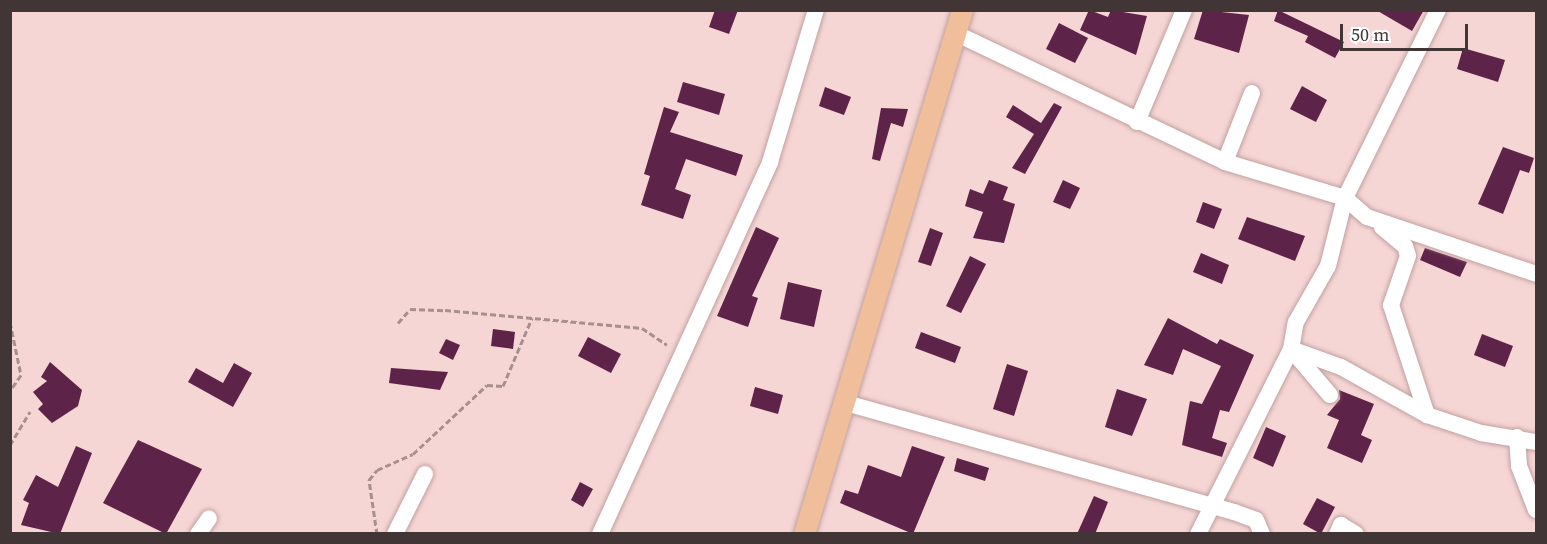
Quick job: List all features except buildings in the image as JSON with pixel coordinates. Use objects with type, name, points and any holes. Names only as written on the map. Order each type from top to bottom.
[{"type":"main road","points":[[804,534],[846,403],[962,10]]},
{"type":"street","points":[[600,534],[770,162],[816,10]]},
{"type":"street","points":[[1137,122],[1184,10]]},
{"type":"street","points":[[1198,534],[1292,349],[1296,322],[1329,266],[1345,198],[1438,10]]},
{"type":"street","points":[[956,33],[1137,122],[1225,162],[1345,198],[1405,246],[1408,256],[1391,305],[1427,415]]},
{"type":"street","points":[[1225,162],[1252,93]]},
{"type":"street","points":[[1366,217],[1536,274]]},
{"type":"street","points":[[1292,349],[1330,395]]},
{"type":"street","points":[[1292,349],[1341,367],[1427,415],[1481,433],[1517,436],[1536,442]]},
{"type":"street","points":[[846,403],[1210,509],[1256,520],[1262,534]]},
{"type":"street","points":[[1517,436],[1519,466],[1536,510]]},
{"type":"street","points":[[395,534],[425,474]]},
{"type":"street","points":[[198,534],[209,518]]},
{"type":"street","points":[[1337,534],[1341,525],[1356,534]]},
{"type":"path","points":[[398,323],[410,309],[642,328],[681,355]]},
{"type":"path","points":[[376,534],[369,480],[377,470],[413,454],[487,385],[503,386],[532,318]]},
{"type":"path","points":[[10,322],[21,375],[10,391]]},
{"type":"path","points":[[10,445],[30,412]]}]
